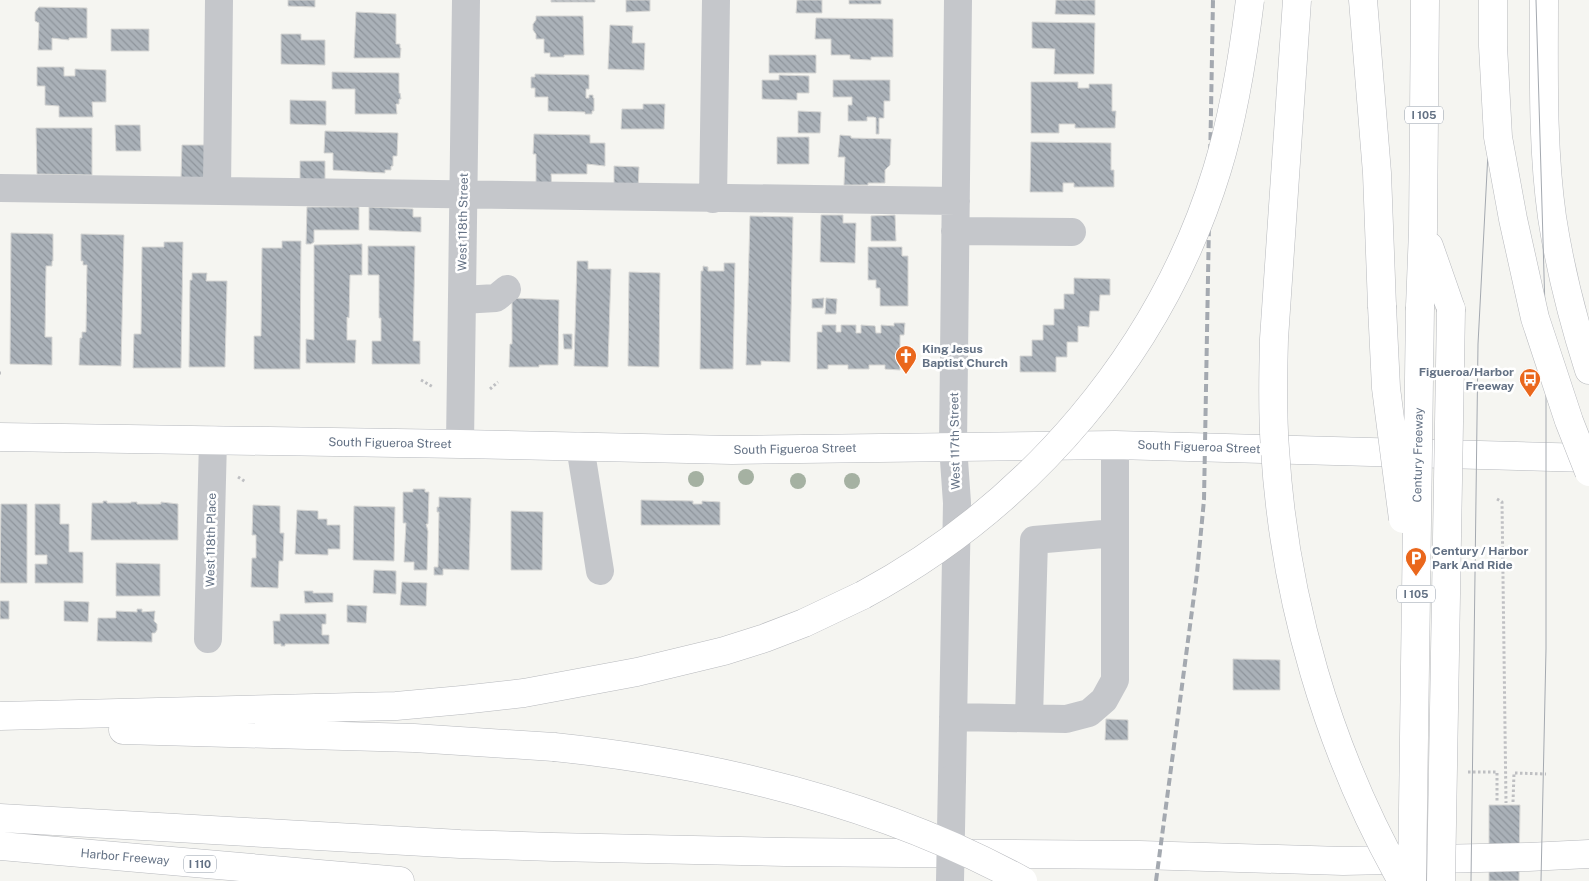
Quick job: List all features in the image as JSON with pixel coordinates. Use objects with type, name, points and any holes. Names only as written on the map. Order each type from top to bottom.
[{"type":"main road","points":[[0,716],[396,706],[516,694],[628,674],[724,650],[765,638],[804,623],[863,595],[923,560],[1002,499],[1063,439],[1131,352],[1160,304],[1186,252],[1217,170],[1239,76],[1250,0]]},
{"type":"main road","points":[[1297,0],[1274,339],[1273,395],[1280,504],[1288,558],[1299,610],[1328,716],[1369,817],[1402,881]]},
{"type":"main road","points":[[1363,0],[1377,173],[1386,388],[1415,617]]},
{"type":"main road","name":"Century Freeway","points":[[1412,881],[1425,0]]},
{"type":"main road","points":[[1492,0],[1498,137],[1513,219],[1535,318],[1569,422],[1589,472]]},
{"type":"main road","points":[[1544,0],[1545,112],[1552,218],[1569,299],[1589,370]]},
{"type":"main road","points":[[1423,230],[1451,309],[1441,881]]},
{"type":"main road","name":"South Figueroa Street","points":[[0,438],[460,444],[732,450],[1115,445],[1589,458]]},
{"type":"main road","points":[[0,728],[414,738],[554,747],[661,760],[715,770],[778,786],[868,813],[969,854],[1023,881]]},
{"type":"main road","points":[[0,818],[460,844],[553,847],[785,852],[1140,855],[1343,861],[1589,854]]},
{"type":"main road","name":"Harbor Freeway","points":[[0,846],[400,881]]},
{"type":"street","points":[[218,191],[219,0]]},
{"type":"street","name":"West 118th Street","points":[[460,444],[466,0]]},
{"type":"street","points":[[713,199],[716,0]]},
{"type":"street","name":"West 117th Street","points":[[950,881],[957,503],[953,446],[958,0]]},
{"type":"street","points":[[0,188],[956,201]]},
{"type":"street","points":[[955,231],[1072,232]]},
{"type":"street","points":[[462,300],[496,298],[507,289]]},
{"type":"street","name":"West 118th Place","points":[[208,640],[213,440]]},
{"type":"street","points":[[953,717],[1066,719],[1089,713],[1104,700],[1115,680],[1115,445]]},
{"type":"street","points":[[580,446],[600,570]]},
{"type":"street","points":[[1029,718],[1034,540],[1115,533]]},
{"type":"path","points":[[421,380],[433,387]]},
{"type":"path","points":[[490,389],[498,382]]},
{"type":"path","points":[[236,475],[246,482]]},
{"type":"path","points":[[1497,499],[1502,502],[1506,803]]},
{"type":"path","points":[[1467,772],[1497,772],[1497,802]]},
{"type":"path","points":[[1513,802],[1514,773],[1546,774]]},
{"type":"building","points":[[288,0],[315,0],[315,7],[288,6]]},
{"type":"building","points":[[551,0],[595,0],[595,2],[551,2]]},
{"type":"building","points":[[626,0],[650,0],[650,11],[626,12]]},
{"type":"building","points":[[797,0],[822,0],[822,13],[796,13]]},
{"type":"building","points":[[849,0],[881,0],[881,4],[849,4]]},
{"type":"building","points":[[1056,0],[1095,0],[1095,15],[1055,14]]},
{"type":"building","points":[[39,7],[87,8],[87,38],[69,38],[69,40],[52,38],[52,50],[38,50],[39,23],[35,21],[35,12]]},
{"type":"building","points":[[356,12],[396,14],[396,44],[400,44],[400,58],[354,58]]},
{"type":"building","points":[[536,16],[583,16],[584,55],[550,57],[550,53],[544,53],[544,39],[536,39],[536,34],[533,30]]},
{"type":"building","points":[[816,18],[893,19],[893,57],[871,57],[871,60],[850,59],[850,55],[831,55],[831,39],[815,39]]},
{"type":"building","points":[[1032,22],[1095,23],[1094,74],[1054,74],[1055,49],[1032,48]]},
{"type":"building","points":[[610,25],[633,26],[632,43],[645,43],[644,70],[608,69]]},
{"type":"building","points":[[111,29],[149,29],[149,51],[111,51]]},
{"type":"building","points":[[281,34],[301,34],[301,40],[325,40],[325,65],[281,64]]},
{"type":"building","points":[[769,55],[816,55],[816,73],[769,73]]},
{"type":"building","points":[[37,67],[64,67],[64,76],[75,76],[75,69],[106,70],[106,102],[92,102],[93,117],[59,117],[59,106],[45,105],[45,86],[37,86]]},
{"type":"building","points":[[332,72],[399,73],[399,93],[401,99],[399,99],[399,104],[396,104],[397,114],[355,114],[355,89],[332,89]]},
{"type":"building","points":[[535,74],[589,75],[589,89],[586,89],[586,98],[589,98],[589,95],[593,95],[594,111],[592,111],[592,114],[585,114],[585,112],[548,111],[548,97],[535,97],[535,88],[531,88],[531,77],[535,77]]},
{"type":"building","points":[[779,75],[809,76],[809,93],[797,93],[797,100],[762,99],[762,80],[779,80]]},
{"type":"building","points":[[833,80],[890,80],[890,101],[884,101],[884,118],[879,118],[879,134],[876,134],[876,118],[874,117],[867,117],[867,121],[848,121],[848,105],[852,105],[852,97],[833,97]]},
{"type":"building","points":[[1031,82],[1078,82],[1078,88],[1089,88],[1089,84],[1112,84],[1112,111],[1116,111],[1115,128],[1075,128],[1075,124],[1059,124],[1059,133],[1031,133]]},
{"type":"building","points":[[290,100],[326,101],[326,125],[290,124]]},
{"type":"building","points":[[643,104],[665,104],[664,129],[621,129],[622,109],[643,109]]},
{"type":"building","points":[[798,111],[821,112],[820,133],[798,133]]},
{"type":"building","points":[[115,125],[140,125],[141,151],[116,151]]},
{"type":"building","points":[[36,128],[92,128],[92,175],[37,174]]},
{"type":"building","points":[[325,131],[398,133],[397,156],[393,156],[391,170],[385,170],[385,173],[333,170],[333,153],[324,153]]},
{"type":"building","points":[[534,134],[590,135],[590,143],[605,143],[605,166],[587,164],[587,174],[551,174],[552,188],[536,187],[536,154],[533,154]]},
{"type":"building","points":[[840,135],[851,136],[851,138],[891,139],[890,165],[885,170],[885,183],[844,185],[845,157],[838,157]]},
{"type":"building","points":[[777,137],[809,137],[809,164],[777,164]]},
{"type":"building","points":[[1031,142],[1111,143],[1111,170],[1114,170],[1114,187],[1074,187],[1074,183],[1063,183],[1063,192],[1030,192]]},
{"type":"building","points":[[182,145],[205,145],[204,180],[181,179]]},
{"type":"building","points":[[300,161],[325,161],[325,184],[300,184]]},
{"type":"building","points":[[614,166],[639,167],[638,189],[614,188]]},
{"type":"building","points":[[307,207],[359,207],[359,230],[314,230],[314,242],[306,244]]},
{"type":"building","points":[[369,207],[413,209],[413,217],[421,217],[421,232],[369,230]]},
{"type":"building","points":[[821,215],[843,215],[843,223],[856,223],[855,263],[820,262]]},
{"type":"building","points":[[895,215],[896,241],[871,241],[871,216]]},
{"type":"building","points":[[750,216],[793,217],[790,362],[761,361],[761,365],[746,365]]},
{"type":"building","points":[[11,233],[53,234],[52,266],[46,266],[45,337],[52,337],[52,365],[10,364]]},
{"type":"building","points":[[81,234],[124,235],[121,366],[79,365],[80,338],[82,338],[82,332],[86,332],[87,265],[83,265],[83,261],[81,261]]},
{"type":"building","points":[[282,241],[301,241],[300,369],[254,369],[254,336],[261,336],[262,248],[282,248]]},
{"type":"building","points":[[164,242],[183,242],[181,368],[133,368],[134,334],[141,334],[142,247],[164,247]]},
{"type":"building","points":[[362,244],[362,275],[350,275],[349,318],[347,317],[347,340],[356,340],[355,363],[306,363],[306,339],[314,340],[314,245]]},
{"type":"building","points":[[368,246],[415,246],[413,341],[420,341],[420,364],[372,364],[372,341],[381,341],[381,318],[379,318],[379,275],[368,275]]},
{"type":"building","points":[[868,247],[902,247],[902,256],[908,256],[908,306],[880,306],[880,288],[876,288],[876,280],[868,280]]},
{"type":"building","points":[[577,261],[588,261],[588,269],[611,269],[608,367],[574,366]]},
{"type":"building","points":[[724,263],[735,263],[733,369],[700,369],[701,271],[703,271],[703,266],[708,267],[708,271],[724,271]]},
{"type":"building","points":[[629,272],[660,273],[659,367],[628,366]]},
{"type":"building","points":[[192,273],[207,273],[206,281],[227,281],[225,367],[189,367],[190,280],[192,280]]},
{"type":"building","points":[[1074,278],[1110,279],[1110,295],[1100,295],[1099,311],[1090,311],[1089,327],[1078,326],[1078,342],[1067,342],[1067,357],[1056,357],[1056,372],[1020,372],[1020,356],[1032,356],[1032,340],[1043,340],[1043,325],[1054,325],[1054,309],[1064,309],[1064,294],[1074,294]]},
{"type":"building","points":[[512,298],[559,300],[558,365],[509,367],[510,344],[512,344]]},
{"type":"building","points":[[824,298],[823,308],[812,308],[812,299]]},
{"type":"building","points":[[826,298],[837,299],[836,314],[825,314]]},
{"type":"building","points":[[894,323],[905,323],[904,335],[900,335],[900,370],[885,369],[885,365],[869,365],[869,369],[848,369],[848,365],[828,365],[828,369],[817,369],[817,332],[822,332],[822,325],[836,325],[836,332],[841,332],[841,325],[856,325],[856,333],[861,333],[861,325],[875,326],[876,333],[881,333],[881,325],[894,326]]},
{"type":"building","points":[[563,334],[572,334],[572,349],[564,349]]},
{"type":"building","points":[[413,489],[425,489],[425,492],[429,492],[428,524],[426,524],[428,531],[427,570],[414,570],[414,562],[404,562],[406,523],[403,523],[403,492],[413,492]]},
{"type":"building","points":[[439,497],[471,498],[469,570],[443,569],[443,575],[434,575],[434,567],[438,567],[439,512],[437,512],[437,507],[439,507]]},
{"type":"building","points":[[641,500],[693,501],[693,504],[702,504],[702,501],[720,502],[720,525],[641,525]]},
{"type":"building","points":[[103,501],[107,501],[107,503],[137,502],[137,504],[161,504],[161,502],[178,504],[178,540],[91,540],[92,503],[103,503]]},
{"type":"building","points":[[1,504],[27,504],[27,583],[0,583]]},
{"type":"building","points":[[35,504],[60,504],[60,524],[69,524],[69,552],[83,552],[83,583],[35,583],[35,564],[47,564],[47,555],[35,555]]},
{"type":"building","points":[[253,505],[280,506],[280,533],[284,533],[283,561],[279,561],[278,588],[251,587],[252,558],[256,558],[256,535],[252,535]]},
{"type":"building","points":[[354,506],[395,507],[394,561],[353,560]]},
{"type":"building","points":[[297,510],[318,511],[318,519],[327,519],[327,525],[340,525],[340,549],[328,549],[328,555],[295,554]]},
{"type":"building","points":[[511,511],[543,512],[542,570],[511,570]]},
{"type":"building","points":[[116,563],[160,564],[160,596],[116,596]]},
{"type":"building","points":[[374,570],[396,571],[396,594],[373,593]]},
{"type":"building","points":[[402,582],[427,583],[426,606],[400,605]]},
{"type":"building","points":[[304,591],[333,593],[333,602],[305,603]]},
{"type":"building","points":[[0,601],[9,601],[9,619],[0,619]]},
{"type":"building","points":[[64,601],[89,602],[88,622],[64,621]]},
{"type":"building","points":[[347,605],[367,606],[366,623],[347,622]]},
{"type":"building","points":[[137,609],[142,609],[142,612],[155,611],[154,621],[157,624],[157,630],[155,633],[152,633],[152,642],[97,641],[98,618],[116,618],[116,611],[137,612]]},
{"type":"building","points":[[280,614],[326,614],[326,624],[322,624],[322,635],[329,635],[329,644],[285,644],[285,646],[281,646],[281,644],[274,644],[273,621],[280,621]]},
{"type":"building","points":[[1233,659],[1280,660],[1280,690],[1233,690]]},
{"type":"building","points":[[1106,719],[1128,720],[1128,740],[1105,740]]},
{"type":"building","points":[[1489,805],[1520,805],[1519,881],[1489,881]]},
{"type":"tram line","points":[[1471,881],[1478,344],[1496,0]]},
{"type":"tram line","points":[[1536,0],[1546,343],[1546,649],[1541,881]]},
{"type":"railway","points":[[1156,881],[1197,573],[1204,500],[1213,0]]},
{"type":"place","name":"King Jesus Baptist Church","points":[[906,375]]},
{"type":"place","name":"Figueroa/Harbor Freeway","points":[[1530,398]]},
{"type":"place","name":"Century / Harbor Park And Ride","points":[[1416,577]]}]
